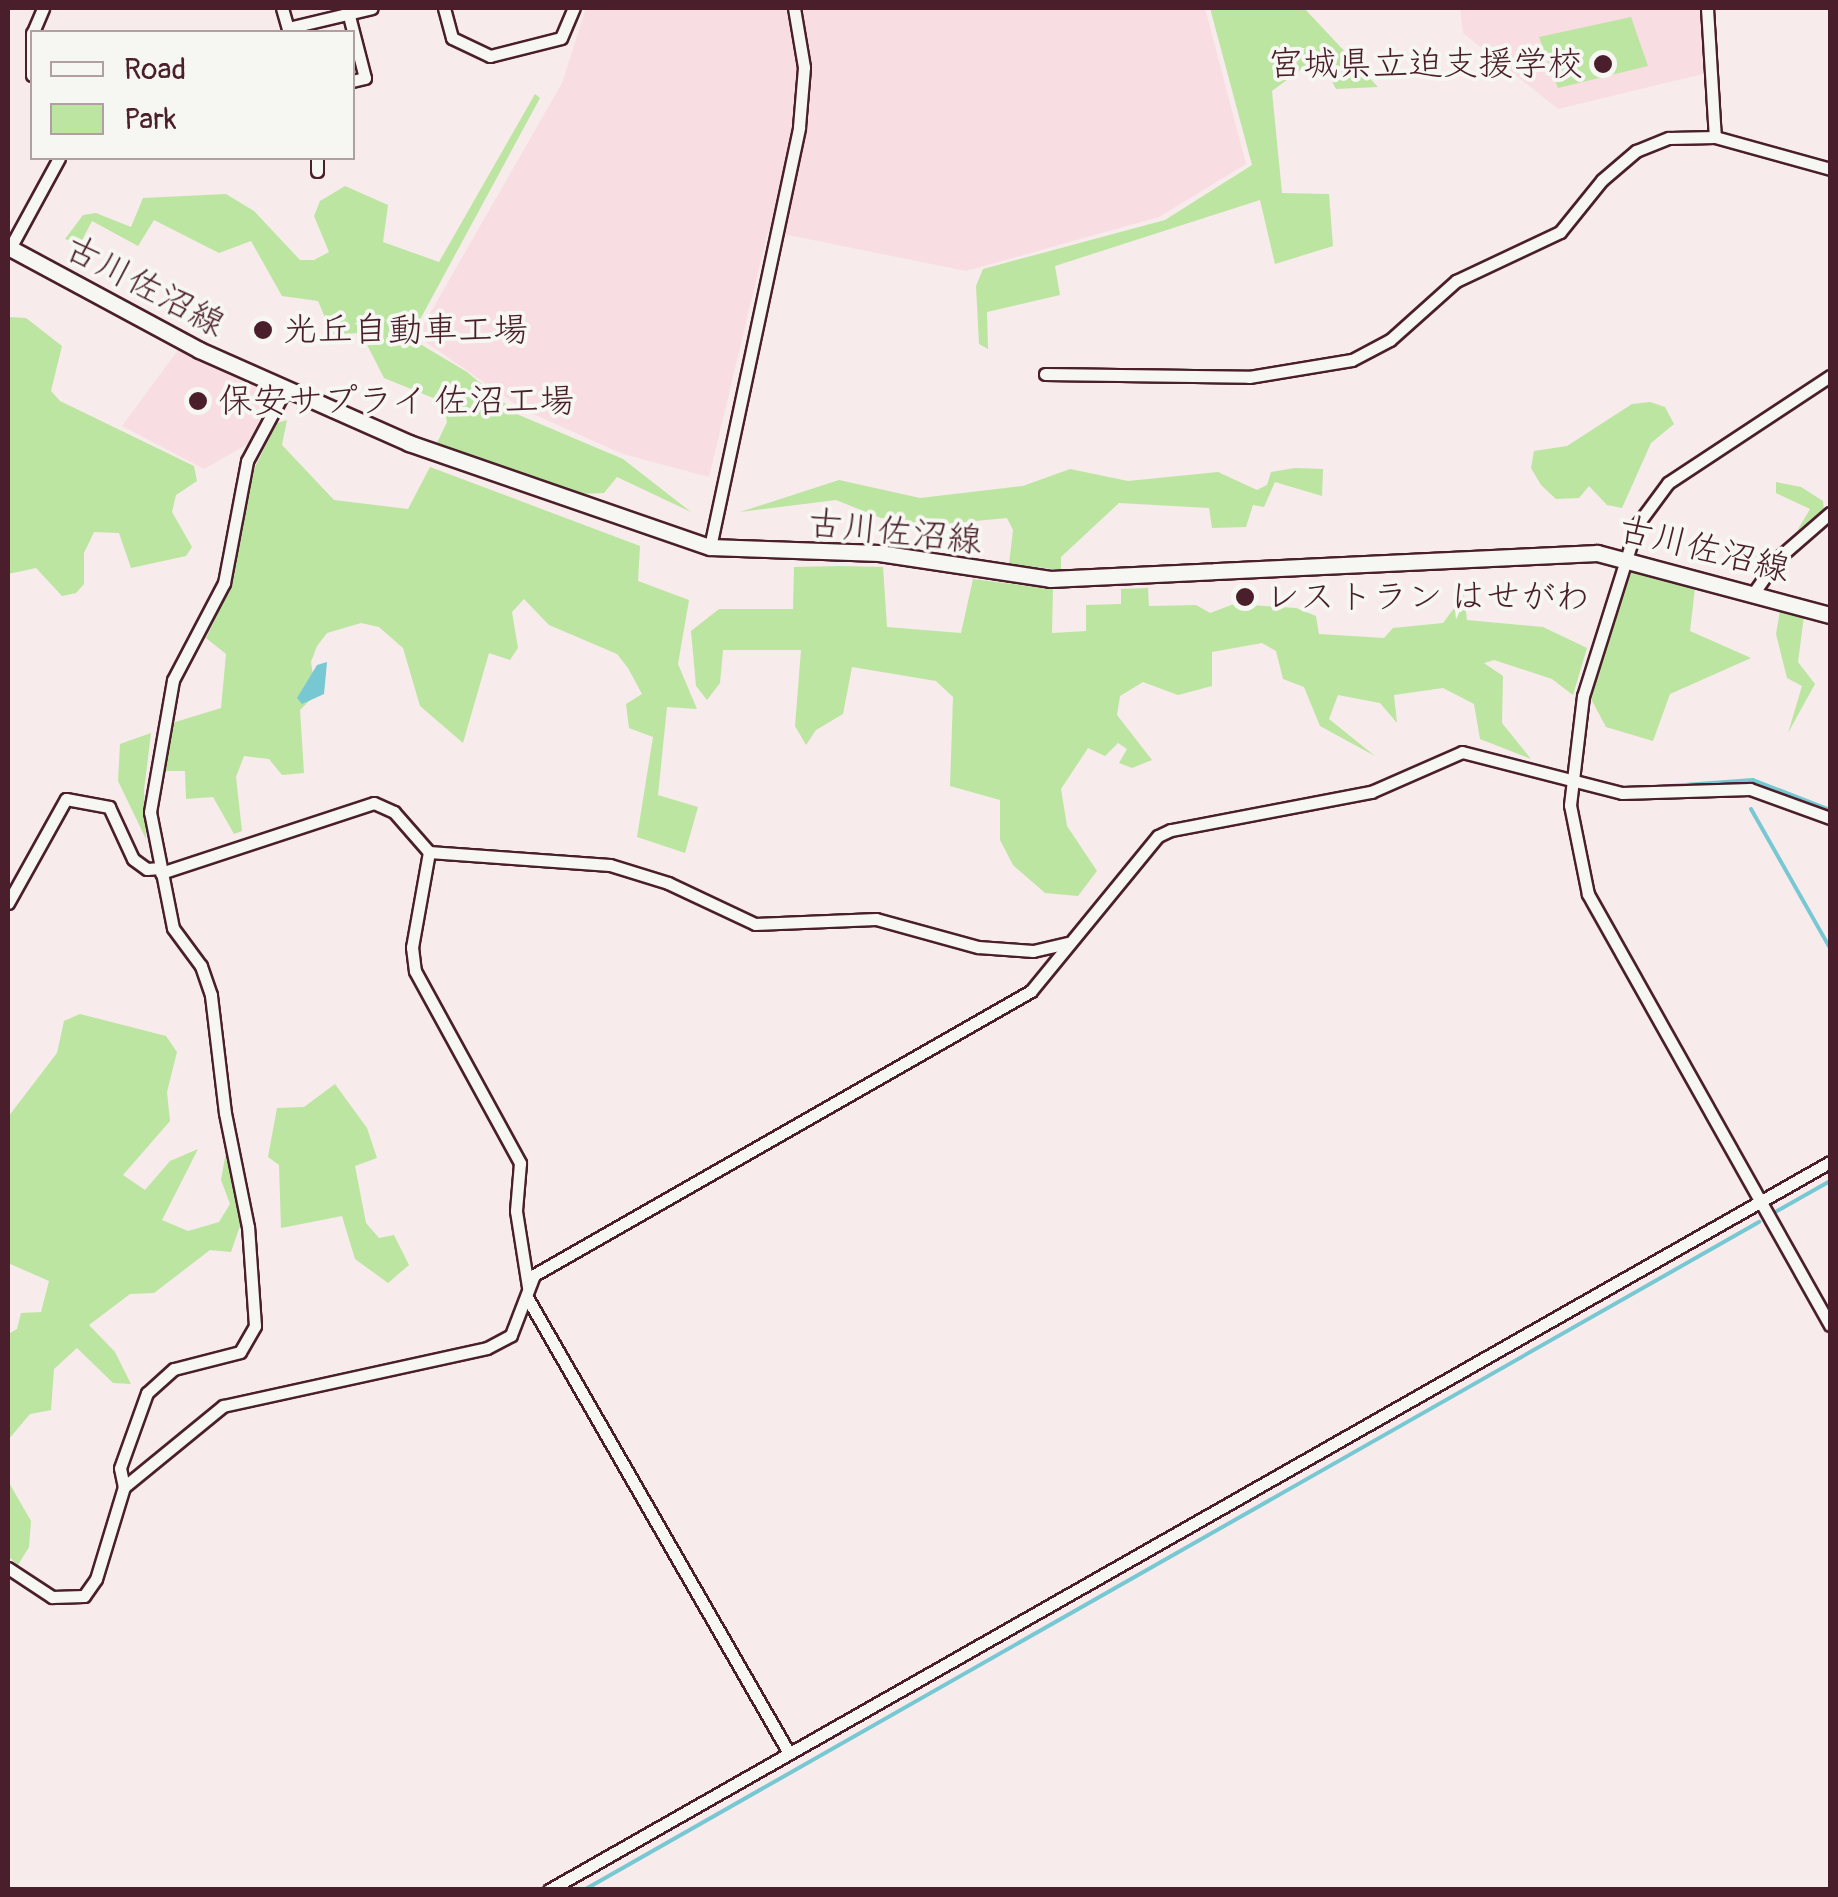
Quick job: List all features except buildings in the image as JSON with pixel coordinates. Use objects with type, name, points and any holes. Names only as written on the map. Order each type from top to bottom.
[{"type":"main road","name":"古川佐沼線","points":[[8,248],[285,390],[446,458],[710,547],[878,553],[1050,578],[1366,568],[1560,551],[1627,556],[1830,615]]},
{"type":"street","points":[[282,8],[288,30],[348,10],[372,8]]},
{"type":"street","points":[[444,8],[452,38],[490,56],[560,38],[574,8]]},
{"type":"street","points":[[710,547],[804,96],[794,8]]},
{"type":"street","points":[[1707,8],[1714,137]]},
{"type":"street","points":[[355,38],[365,78],[355,80]]},
{"type":"street","points":[[1045,374],[1249,377],[1352,360],[1390,340],[1475,269],[1560,232],[1602,180],[1636,151],[1670,138],[1714,137],[1830,169]]},
{"type":"street","points":[[8,248],[58,160]]},
{"type":"street","points":[[1830,376],[1668,483],[1637,525],[1584,696],[1570,782],[1575,845],[1588,894],[1830,1325]]},
{"type":"street","points":[[8,1568],[52,1596],[84,1596],[96,1578],[124,1487],[120,1468],[146,1393],[174,1369],[240,1352],[255,1326],[243,1187],[224,1113],[210,995],[201,966],[173,928],[150,812],[163,714],[173,680],[224,584],[246,461],[285,390]]},
{"type":"street","points":[[1755,591],[1777,559],[1830,513]]},
{"type":"street","points":[[124,1487],[223,1406],[487,1348],[511,1335],[534,1275],[999,1014],[1030,991],[1158,836],[1171,830],[1372,792],[1462,752],[1570,782],[1656,796],[1750,790],[1830,818]]},
{"type":"street","points":[[8,903],[66,800],[109,807],[133,860],[147,869],[161,870],[363,803],[394,812],[429,852],[610,864],[668,882],[754,924],[876,920],[978,946],[1033,951],[1069,942]]},
{"type":"street","points":[[429,852],[412,947],[414,971],[520,1163],[516,1211],[528,1293],[789,1753]]},
{"type":"street","points":[[549,1890],[1830,1162]]},
{"type":"shaded area","points":[[586,8],[1205,8],[1246,164],[1159,217],[966,271],[768,231],[709,477],[623,454],[524,410],[417,336],[562,83]]},
{"type":"shaded area","name":"宮城県立迫支援学校","points":[[1460,8],[1702,8],[1707,73],[1558,109],[1463,33]]},
{"type":"shaded area","name":"保安サプライ 佐沼工場","points":[[178,350],[274,396],[248,444],[204,469],[122,426]]},
{"type":"green space","points":[[1210,8],[1304,8],[1378,87],[1336,89],[1319,56],[1272,91],[1282,193],[1329,194],[1333,246],[1275,264],[1260,200],[1055,266],[1060,295],[987,312],[988,349],[979,344],[976,286],[983,269],[1165,220],[1252,165]]},
{"type":"green space","points":[[1631,17],[1648,66],[1558,88],[1539,37]]},
{"type":"green space","points":[[535,94],[540,98],[410,338],[467,372],[519,415],[623,459],[691,512],[617,477],[604,493],[577,494],[437,443],[447,422],[443,402],[384,378],[361,333],[332,334],[318,301],[282,296],[251,241],[219,253],[154,220],[138,246],[92,221],[80,244],[65,239],[83,215],[96,213],[131,227],[143,198],[226,194],[254,211],[300,260],[314,260],[329,252],[314,216],[320,201],[345,186],[388,205],[383,242],[439,262]]},
{"type":"green space","points":[[8,317],[26,318],[62,346],[51,391],[60,401],[194,466],[197,481],[176,495],[172,512],[192,547],[186,556],[131,568],[119,533],[94,532],[84,553],[84,584],[76,593],[62,596],[36,568],[8,574]]},
{"type":"green space","points":[[1650,402],[1665,407],[1674,424],[1651,443],[1622,508],[1607,505],[1589,486],[1579,498],[1556,499],[1541,485],[1531,468],[1534,451],[1567,446],[1632,404]]},
{"type":"green space","points":[[287,420],[282,445],[334,500],[408,509],[430,467],[640,546],[638,581],[689,600],[678,664],[697,709],[667,707],[658,795],[698,807],[685,853],[637,837],[653,737],[629,728],[626,704],[642,694],[628,668],[617,654],[549,625],[524,599],[512,612],[518,648],[510,660],[489,653],[463,743],[420,706],[403,648],[379,627],[361,623],[327,633],[317,646],[311,662],[316,694],[300,710],[304,773],[282,775],[269,759],[244,756],[236,777],[242,831],[234,834],[213,797],[186,799],[185,771],[162,771],[169,724],[221,708],[226,654],[206,638],[231,586],[250,477],[277,423]]},
{"type":"green space","points":[[1070,469],[1128,481],[1218,472],[1257,490],[1267,485],[1271,472],[1323,469],[1322,496],[1275,482],[1264,507],[1253,505],[1246,527],[1212,528],[1209,508],[1119,503],[1061,557],[1061,570],[1009,564],[1013,530],[1007,518],[933,525],[881,518],[836,500],[740,512],[839,480],[920,498],[1023,486]]},
{"type":"green space","points":[[1776,482],[1801,487],[1823,501],[1824,511],[1797,531],[1810,509],[1776,493]]},
{"type":"green space","points":[[794,567],[883,567],[887,627],[961,633],[973,579],[1053,589],[1052,633],[1086,631],[1086,605],[1121,604],[1121,589],[1148,588],[1149,606],[1196,605],[1210,613],[1234,604],[1296,608],[1316,616],[1319,634],[1384,638],[1393,628],[1443,623],[1464,595],[1467,620],[1543,627],[1587,648],[1573,695],[1552,679],[1494,660],[1484,663],[1503,676],[1502,723],[1531,759],[1480,739],[1474,704],[1443,688],[1394,695],[1397,723],[1380,703],[1338,695],[1329,719],[1375,756],[1320,726],[1304,687],[1283,679],[1276,651],[1262,643],[1212,652],[1212,686],[1178,695],[1143,682],[1120,696],[1117,715],[1152,760],[1132,768],[1119,763],[1127,749],[1118,743],[1105,756],[1088,748],[1061,789],[1067,826],[1097,871],[1078,896],[1045,893],[1013,865],[1000,840],[1000,800],[950,786],[953,697],[936,681],[852,667],[843,714],[816,730],[806,745],[795,726],[801,650],[723,650],[720,683],[707,700],[696,686],[691,631],[719,609],[793,609]]},
{"type":"green space","points":[[1631,572],[1695,588],[1690,631],[1751,658],[1670,694],[1653,741],[1606,727],[1590,697]]},
{"type":"green space","points":[[1780,610],[1804,616],[1798,662],[1815,684],[1788,733],[1802,686],[1787,678],[1776,634]]},
{"type":"green space","points":[[151,733],[144,790],[146,839],[118,781],[120,744]]},
{"type":"green space","points":[[80,1014],[166,1036],[177,1052],[167,1092],[170,1121],[123,1175],[145,1190],[170,1161],[198,1149],[162,1220],[188,1231],[219,1222],[230,1204],[221,1180],[226,1152],[242,1220],[231,1252],[210,1250],[154,1293],[130,1294],[89,1325],[115,1352],[131,1384],[113,1383],[77,1348],[54,1369],[51,1410],[30,1414],[8,1440],[8,1334],[17,1329],[21,1313],[41,1312],[49,1281],[8,1263],[8,1117],[57,1053],[64,1021]]},
{"type":"green space","points":[[335,1084],[367,1128],[377,1158],[355,1166],[366,1223],[379,1238],[394,1235],[409,1265],[388,1283],[355,1259],[342,1216],[281,1228],[279,1165],[268,1157],[277,1108],[304,1107]]},
{"type":"green space","points":[[8,1481],[31,1521],[29,1547],[18,1565],[8,1556]]},
{"type":"water","points":[[327,662],[324,694],[302,704],[297,698],[317,665]]},
{"type":"waterway","points":[[1671,786],[1753,780],[1830,810]]},
{"type":"waterway","points":[[1751,809],[1830,948]]},
{"type":"waterway","points":[[1777,1211],[1830,1181]]},
{"type":"waterway","points":[[584,1890],[1759,1222]]},
{"type":"place","name":"宮城県立迫支援学校","points":[[1603,64]]},
{"type":"place","name":"光丘自動車工場","points":[[263,330]]},
{"type":"place","name":"保安サプライ 佐沼工場","points":[[198,401]]},
{"type":"place","name":"レストラン はせがわ","points":[[1245,597]]}]
